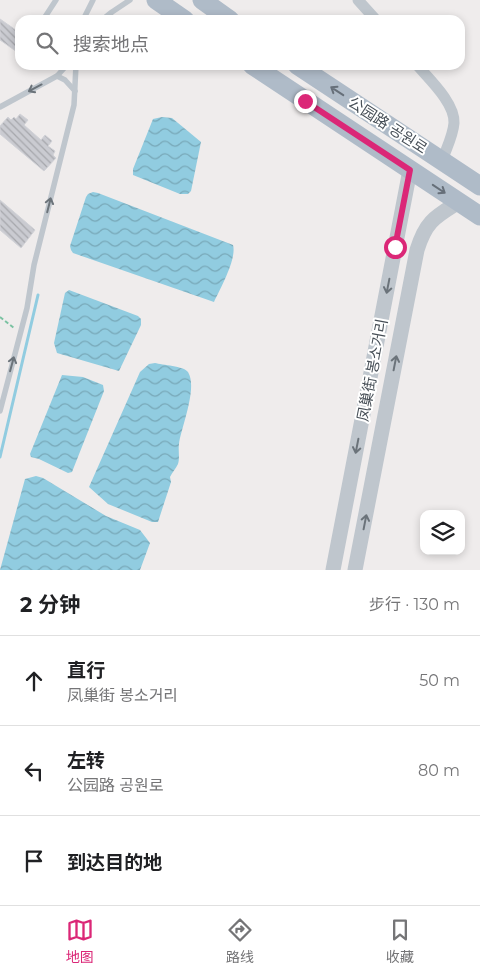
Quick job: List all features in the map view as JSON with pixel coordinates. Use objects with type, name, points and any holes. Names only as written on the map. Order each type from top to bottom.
[{"type":"main road","points":[[156,0],[178,15]]},
{"type":"main road","points":[[202,0],[223,15]]},
{"type":"main road","name":"公园路 공원로","points":[[260,70],[480,216]]},
{"type":"main road","name":"公园路 공원로","points":[[305,70],[480,186]]},
{"type":"street","points":[[358,0],[372,15]]},
{"type":"street","points":[[422,70],[436,86],[452,109],[454,123],[442,161]]},
{"type":"street","name":"凤巢街 봉소거리","points":[[333,570],[410,170]]},
{"type":"street","name":"凤巢街 봉소거리","points":[[356,570],[417,250],[422,235],[429,223],[459,202]]},
{"type":"lane","points":[[46,15],[56,0]]},
{"type":"lane","points":[[86,15],[93,0]]},
{"type":"lane","points":[[108,15],[130,0]]},
{"type":"lane","points":[[0,107],[57,76],[63,70]]},
{"type":"lane","points":[[0,411],[27,308],[34,265],[74,105],[76,70]]},
{"type":"lane","points":[[57,76],[65,80],[75,91]]},
{"type":"path","points":[[0,317],[20,334]]},
{"type":"water","points":[[162,117],[172,118],[201,142],[191,191],[188,194],[180,194],[133,175],[133,169],[153,119]]},
{"type":"water","points":[[93,192],[233,245],[233,258],[214,302],[73,253],[70,246],[86,197]]},
{"type":"water","points":[[69,290],[138,316],[141,319],[141,325],[119,371],[57,353],[54,343],[65,293]]},
{"type":"water","points":[[155,363],[186,370],[191,379],[191,388],[180,437],[178,464],[170,477],[171,482],[158,522],[152,522],[108,504],[89,487],[140,372],[149,364]]},
{"type":"water","points":[[62,375],[83,377],[103,385],[104,391],[72,472],[68,473],[31,457],[30,454]]},
{"type":"water","points":[[36,476],[43,478],[106,516],[140,530],[150,543],[140,570],[0,570],[25,479]]},
{"type":"building","points":[[0,19],[15,30],[15,50],[0,40]]},
{"type":"building","points":[[20,114],[28,120],[24,125],[41,140],[45,135],[52,141],[48,146],[55,151],[53,155],[56,158],[44,171],[0,134],[0,126],[8,117],[11,120],[14,117],[16,119]]},
{"type":"building","points":[[0,200],[35,230],[21,248],[0,230]]},
{"type":"waterway","points":[[0,457],[38,295]]},
{"type":"route","points":[[305,101],[410,170],[395,247]]}]
